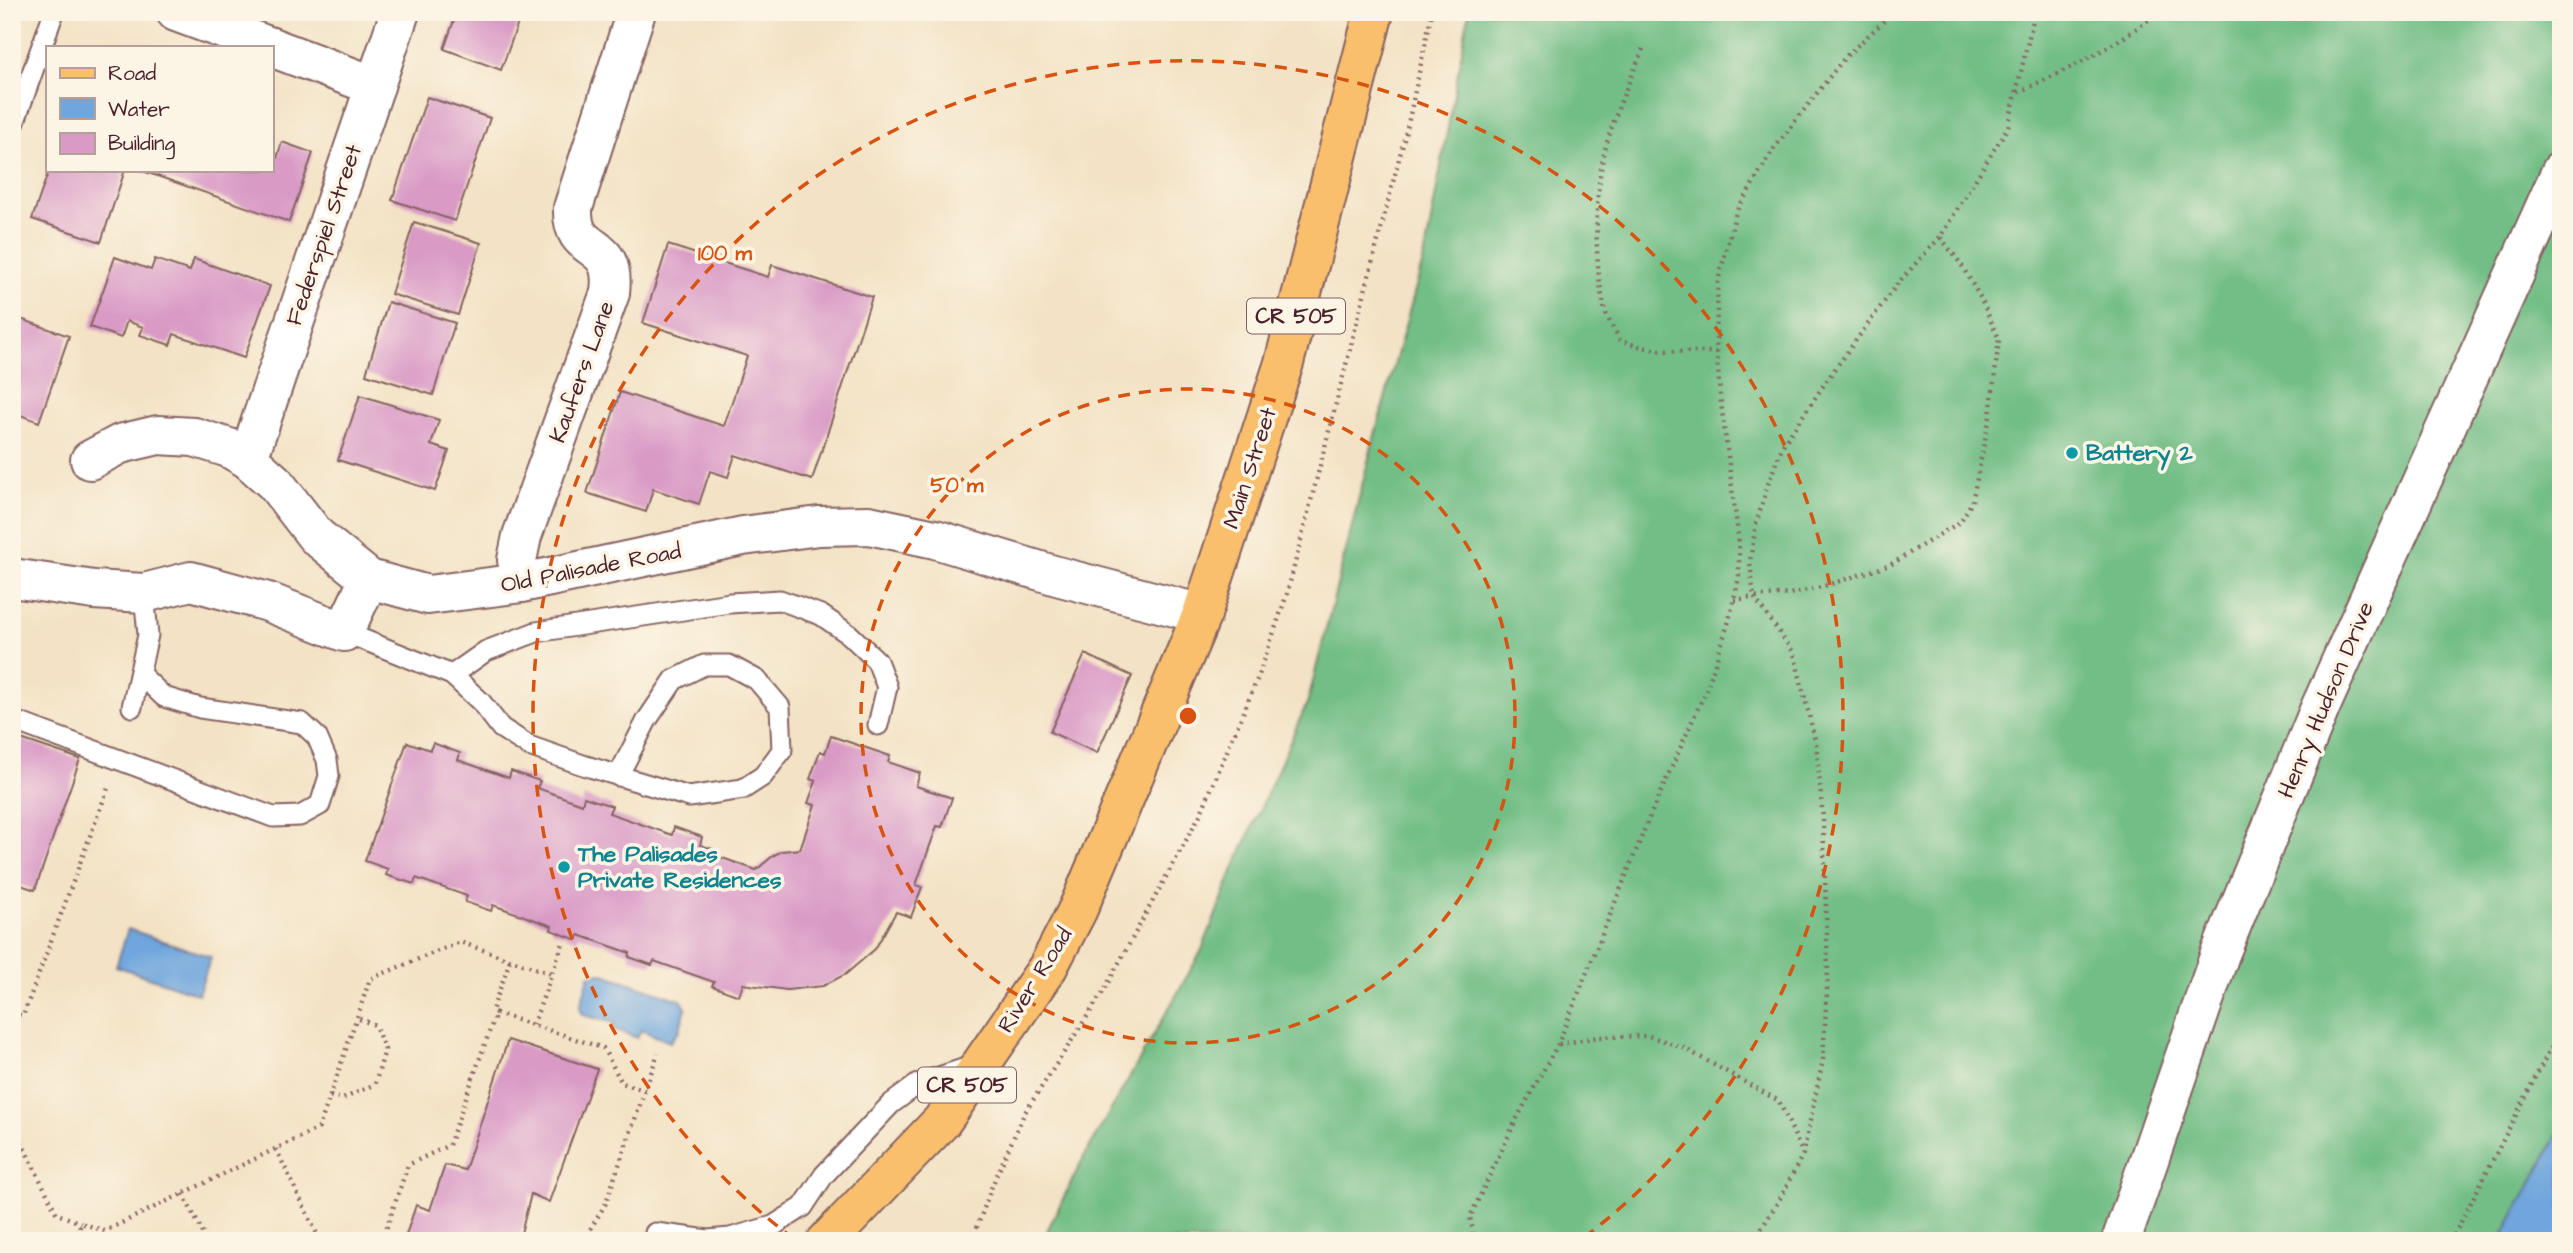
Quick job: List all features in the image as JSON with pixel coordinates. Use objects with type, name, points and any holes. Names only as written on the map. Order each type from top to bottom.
[{"type":"main road","name":"Main Street","points":[[1078,909],[1202,614],[1284,363],[1374,12]]},
{"type":"main road","name":"River Road","points":[[827,1241],[942,1121],[1048,967],[1078,909]]},
{"type":"street","points":[[176,12],[268,46]]},
{"type":"street","name":"Federspiel Street","points":[[248,459],[400,12]]},
{"type":"street","name":"Kaufers Lane","points":[[522,583],[517,560],[522,536],[610,293],[611,267],[606,257],[582,241],[576,232],[572,222],[573,208],[636,12]]},
{"type":"street","points":[[273,48],[375,86]]},
{"type":"street","name":"Henry Hudson Drive","points":[[2121,1241],[2220,954],[2315,721],[2561,171]]},
{"type":"street","points":[[12,578],[94,590],[144,593],[191,581],[268,602],[344,632],[369,579],[316,536],[275,483],[248,459],[229,448],[194,437],[158,435],[120,444],[90,460]]},
{"type":"street","name":"Old Palisade Road","points":[[369,579],[428,595],[522,583],[743,536],[819,526],[869,525],[935,539],[1057,576],[1202,614]]},
{"type":"lane","points":[[12,130],[54,12]]},
{"type":"lane","points":[[132,706],[148,635],[144,593]]},
{"type":"lane","points":[[452,675],[486,651],[536,632],[730,603],[780,600],[821,615],[850,635],[877,661],[887,687],[878,725]]},
{"type":"lane","points":[[344,632],[452,675],[481,702],[500,728],[529,746],[618,776],[689,797],[743,789],[763,776],[782,750],[780,706],[757,680],[729,665],[704,665],[674,680],[648,720],[618,776]]},
{"type":"lane","points":[[12,720],[272,817],[300,816],[320,805],[329,776],[327,760],[317,737],[302,723],[200,708],[164,697],[139,674]]},
{"type":"lane","points":[[664,1241],[655,1233],[708,1240],[730,1238],[773,1226],[803,1208],[824,1175],[891,1104],[918,1084],[983,1062]]},
{"type":"path","points":[[1475,1241],[1470,1217],[1516,1119],[1558,1044],[1650,816],[1707,688],[1720,653],[1734,600],[1739,578],[1739,555],[1716,352],[1718,281],[1736,212],[1773,150],[1845,57],[1894,12]]},
{"type":"path","points":[[1751,1241],[1782,1197],[1803,1154],[1823,1060],[1828,971],[1828,928],[1816,744],[1794,653],[1754,597],[1752,555],[1756,524],[1783,445],[1898,284],[1940,237],[2008,127],[2035,12]]},
{"type":"path","points":[[2017,92],[2070,69],[2132,33],[2159,12]]},
{"type":"path","points":[[1643,49],[1620,104],[1604,153],[1597,206],[1604,309],[1620,340],[1642,349],[1716,352]]},
{"type":"path","points":[[1734,600],[1789,594],[1821,587],[1890,565],[1960,522],[1972,502],[1990,416],[1999,339],[1961,264],[1940,237]]},
{"type":"path","points":[[1739,555],[1752,555]]},
{"type":"path","points":[[12,1013],[23,1016],[118,760]]},
{"type":"path","points":[[12,1124],[57,1214],[105,1231],[319,1128],[370,979],[460,942],[552,974]]},
{"type":"path","points":[[533,1025],[563,943]]},
{"type":"path","points":[[510,960],[492,1011],[603,1048],[622,1083],[645,1090]]},
{"type":"path","points":[[382,1241],[408,1165],[449,1145],[496,1013]]},
{"type":"path","points":[[330,1096],[343,1099],[375,1084],[385,1050],[375,1025],[357,1018]]},
{"type":"path","points":[[2451,1241],[2561,1028]]},
{"type":"path","points":[[1558,1044],[1598,1037],[1649,1036],[1684,1048],[1779,1101],[1803,1154]]},
{"type":"path","points":[[583,1241],[606,1205],[659,1053]]},
{"type":"path","points":[[276,1149],[320,1238],[327,1241]]},
{"type":"path","points":[[183,1194],[207,1241]]},
{"type":"path","points":[[75,1241],[81,1223]]},
{"type":"path","points":[[12,1231],[41,1241]]},
{"type":"green space","points":[[1469,12],[2561,12],[2561,1215],[2548,1241],[1042,1241],[1084,1157],[1201,952],[1236,864],[1308,701],[1372,446],[1425,254]]},
{"type":"water","points":[[128,929],[211,957],[198,994],[116,966]]},
{"type":"water","points":[[600,973],[681,1000],[686,1008],[679,1031],[670,1042],[641,1030],[637,1038],[614,1029],[615,1023],[583,1015],[580,1007],[589,976]]},
{"type":"water","points":[[2561,1129],[2561,1241],[2500,1241]]},
{"type":"building","points":[[457,12],[522,12],[501,70],[444,49]]},
{"type":"building","points":[[427,97],[490,118],[455,221],[392,200]]},
{"type":"building","points":[[282,142],[313,153],[289,222],[146,172],[273,172],[273,157],[277,158]]},
{"type":"building","points":[[48,172],[124,172],[101,242],[32,219]]},
{"type":"building","points":[[414,222],[481,243],[458,315],[391,294]]},
{"type":"building","points":[[668,245],[768,277],[772,265],[872,297],[812,480],[735,455],[728,477],[710,471],[699,504],[653,489],[646,512],[587,493],[620,392],[724,426],[747,356],[643,323]]},
{"type":"building","points":[[115,257],[151,270],[155,259],[190,271],[194,259],[270,286],[244,358],[174,334],[170,345],[140,335],[143,327],[127,321],[121,338],[90,327]]},
{"type":"building","points":[[388,302],[455,323],[433,395],[366,374]]},
{"type":"building","points":[[15,317],[69,336],[39,422],[12,412],[12,324]]},
{"type":"building","points":[[360,395],[439,420],[431,445],[449,451],[435,491],[338,460]]},
{"type":"building","points":[[1085,654],[1132,676],[1097,753],[1050,732]]},
{"type":"building","points":[[12,736],[80,759],[35,890],[12,882]]},
{"type":"building","name":"The Palisades Private Residences","points":[[831,736],[890,756],[888,762],[920,773],[916,786],[952,798],[942,827],[937,826],[916,885],[922,887],[911,917],[896,912],[875,949],[846,974],[823,986],[787,990],[743,984],[739,996],[712,986],[714,982],[654,961],[652,965],[629,957],[630,953],[579,935],[577,940],[551,930],[552,926],[493,905],[491,911],[465,902],[467,896],[416,878],[414,884],[386,875],[388,869],[365,861],[407,742],[430,750],[433,743],[460,753],[458,760],[509,778],[511,771],[540,781],[537,788],[582,804],[584,797],[612,806],[609,813],[672,835],[674,827],[702,837],[700,845],[715,850],[714,855],[756,870],[782,851],[800,849],[815,805],[808,803],[816,781],[810,779],[820,751],[825,753]]},
{"type":"building","points":[[508,1040],[597,1069],[549,1202],[531,1194],[519,1241],[504,1236],[503,1241],[404,1241],[416,1205],[430,1210],[445,1165],[465,1170]]},
{"type":"place","name":"Battery 2","points":[[2072,453]]},
{"type":"place","name":"The Palisades Private Residences","points":[[564,867]]}]
